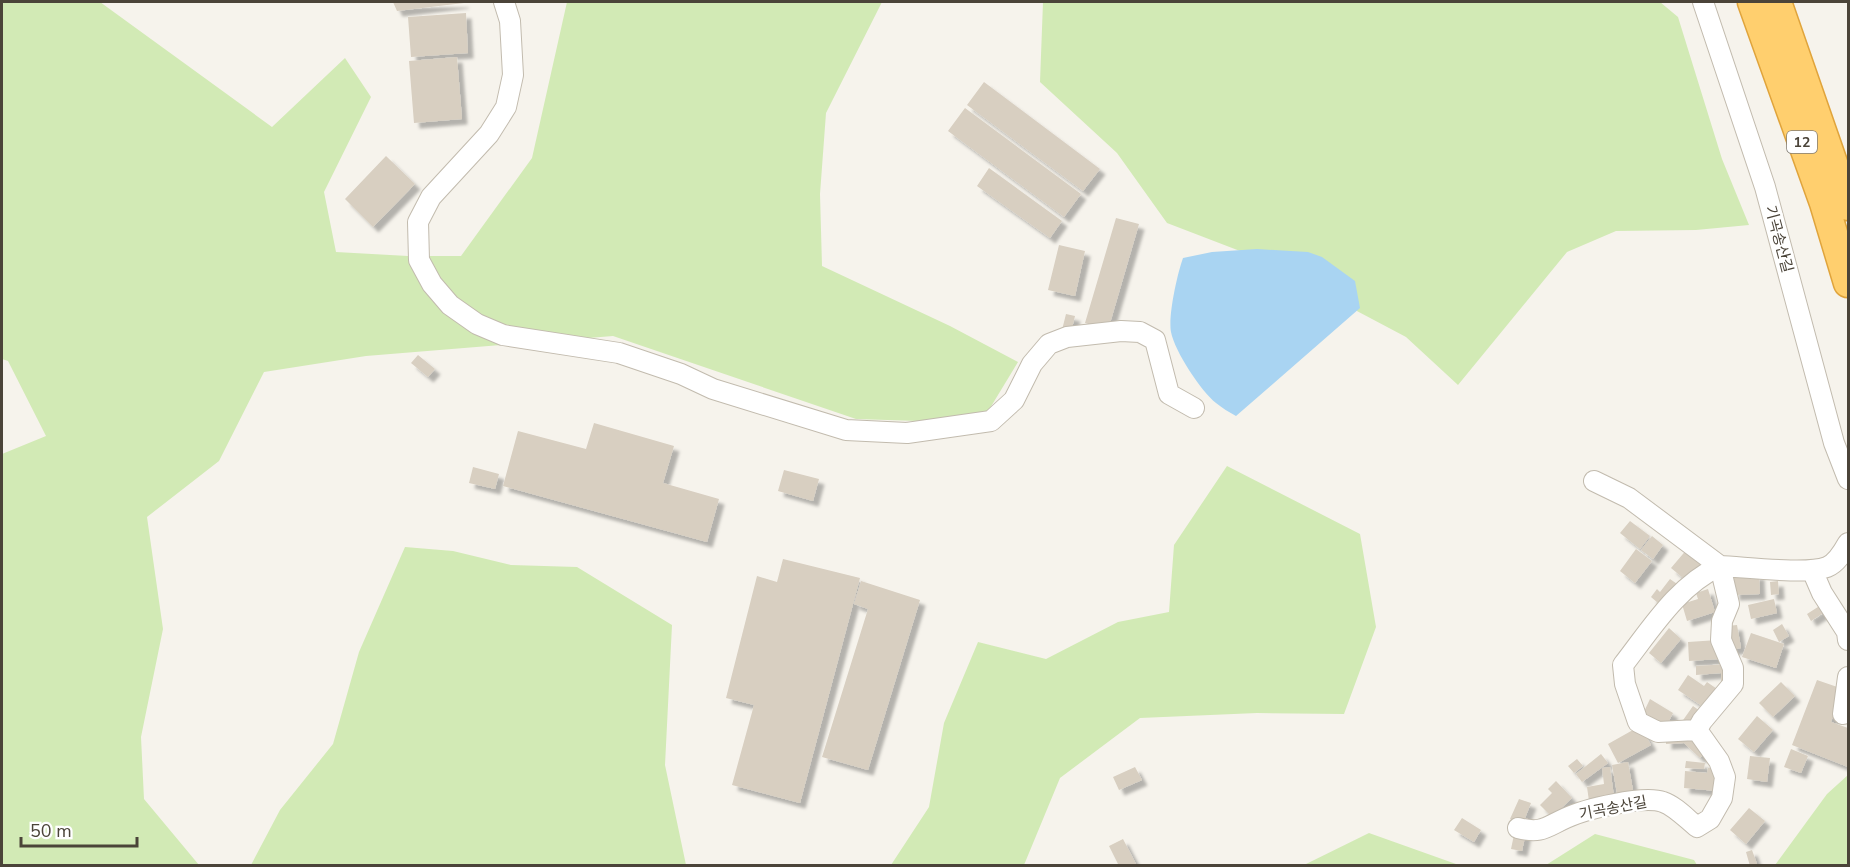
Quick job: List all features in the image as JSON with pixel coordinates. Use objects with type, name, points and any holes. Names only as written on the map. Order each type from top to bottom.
[{"type":"highway","name":"12","points":[[1752,2],[1824,203],[1848,283]]},
{"type":"highway","name":"12","points":[[1777,2],[1848,206]]},
{"type":"street","points":[[504,2],[510,21],[513,75],[506,107],[489,134],[430,197],[418,222],[419,260],[432,284],[450,305],[477,324],[503,335],[619,353],[681,374],[712,389],[846,430],[907,433],[991,421],[1014,400],[1032,364],[1049,344],[1067,337],[1121,331],[1140,332],[1155,340],[1168,394],[1194,408]]},
{"type":"street","name":"기곡송산길","points":[[1703,2],[1765,187],[1834,443],[1848,479]]},
{"type":"street","points":[[1594,481],[1629,498],[1720,566],[1728,604],[1722,621],[1721,640],[1733,668],[1733,684],[1697,730],[1658,732],[1638,722],[1624,684],[1623,665],[1686,588],[1720,566],[1812,570],[1829,567],[1842,556],[1848,543]]},
{"type":"street","points":[[1812,570],[1822,593],[1846,632],[1848,640]]},
{"type":"street","points":[[1843,714],[1848,677]]},
{"type":"street","name":"기곡송산길","points":[[1518,828],[1533,832],[1545,829],[1568,817],[1608,806],[1652,799],[1666,803],[1697,827],[1710,819],[1722,798],[1725,777],[1719,761],[1697,730]]},
{"type":"green space","points":[[2,2],[100,2],[272,127],[345,58],[371,97],[324,192],[336,252],[461,256],[532,158],[567,2],[882,2],[826,113],[820,194],[822,266],[950,326],[1018,362],[981,423],[856,419],[613,336],[366,356],[264,372],[219,461],[147,517],[163,629],[141,737],[144,799],[199,865],[2,865],[2,454],[46,436],[8,361],[2,359]]},
{"type":"green space","points":[[1043,2],[1660,2],[1678,17],[1722,159],[1749,225],[1696,230],[1616,231],[1567,252],[1458,385],[1406,337],[1253,256],[1167,223],[1117,153],[1040,82]]},
{"type":"green space","points":[[1227,466],[1360,534],[1376,627],[1344,714],[1257,713],[1140,718],[1060,778],[1024,865],[891,865],[929,807],[944,723],[978,642],[1046,659],[1118,622],[1169,612],[1174,545]]},
{"type":"green space","points":[[405,547],[453,551],[511,565],[577,567],[672,625],[665,765],[686,865],[251,865],[280,810],[333,744],[359,652]]},
{"type":"green space","points":[[1848,775],[1848,865],[1775,865],[1827,794]]},
{"type":"green space","points":[[1369,833],[1456,864],[1458,865],[1304,865]]},
{"type":"green space","points":[[1595,834],[1694,860],[1697,865],[1546,865]]},
{"type":"water","points":[[1257,249],[1308,252],[1322,257],[1355,281],[1360,308],[1236,416],[1210,397],[1196,381],[1183,360],[1171,332],[1172,306],[1183,258],[1212,252]]},
{"type":"building","points":[[393,2],[463,2],[464,3],[397,11]]},
{"type":"building","points":[[466,13],[468,53],[411,57],[408,17]]},
{"type":"building","points":[[457,57],[462,119],[414,123],[409,61]]},
{"type":"building","points":[[984,82],[1100,169],[1083,191],[967,105]]},
{"type":"building","points":[[965,108],[1081,194],[1064,217],[948,131]]},
{"type":"building","points":[[386,156],[415,184],[373,227],[345,199]]},
{"type":"building","points":[[989,168],[1062,221],[1050,238],[977,186]]},
{"type":"building","points":[[1116,218],[1139,224],[1108,330],[1085,323]]},
{"type":"building","points":[[1059,245],[1085,251],[1075,296],[1048,290]]},
{"type":"building","points":[[1066,314],[1075,316],[1071,332],[1062,330]]},
{"type":"building","points":[[418,355],[435,369],[428,377],[411,363]]},
{"type":"building","points":[[594,423],[674,446],[663,483],[719,499],[707,542],[503,486],[518,431],[586,449]]},
{"type":"building","points":[[473,467],[499,474],[495,489],[469,483]]},
{"type":"building","points":[[784,470],[819,479],[813,501],[778,491]]},
{"type":"building","points":[[1630,521],[1650,536],[1640,549],[1620,533]]},
{"type":"building","points":[[1652,536],[1663,545],[1653,559],[1641,550]]},
{"type":"building","points":[[1688,548],[1708,563],[1688,582],[1671,568]]},
{"type":"building","points":[[1636,549],[1652,561],[1635,583],[1620,571]]},
{"type":"building","points":[[783,559],[860,578],[800,803],[732,785],[754,705],[726,698],[757,576],[777,582]]},
{"type":"building","points":[[1759,574],[1760,594],[1734,595],[1734,575]]},
{"type":"building","points":[[1670,579],[1680,586],[1664,608],[1651,597],[1657,589],[1660,592]]},
{"type":"building","points":[[861,581],[920,600],[868,770],[822,757],[868,609],[854,604]]},
{"type":"building","points":[[1778,581],[1779,594],[1771,595],[1770,582]]},
{"type":"building","points":[[1708,589],[1715,612],[1687,621],[1682,604],[1698,599],[1696,593]]},
{"type":"building","points":[[1774,599],[1777,613],[1751,619],[1748,605]]},
{"type":"building","points":[[1821,605],[1825,612],[1811,621],[1807,614]]},
{"type":"building","points":[[1782,624],[1789,636],[1779,642],[1773,630]]},
{"type":"building","points":[[1737,625],[1741,648],[1730,650],[1727,626]]},
{"type":"building","points":[[1669,628],[1681,639],[1661,663],[1649,653]]},
{"type":"building","points":[[1751,633],[1784,644],[1776,668],[1742,657]]},
{"type":"building","points":[[1718,640],[1719,659],[1689,661],[1688,642]]},
{"type":"building","points":[[1729,664],[1730,683],[1721,684],[1721,673],[1696,675],[1696,666]]},
{"type":"building","points":[[1688,675],[1704,686],[1707,682],[1717,689],[1705,708],[1678,690]]},
{"type":"building","points":[[1817,680],[1843,689],[1831,722],[1848,728],[1848,767],[1792,745]]},
{"type":"building","points":[[1781,682],[1795,696],[1773,717],[1759,703]]},
{"type":"building","points":[[1650,699],[1673,713],[1665,729],[1641,718]]},
{"type":"building","points":[[1693,706],[1703,713],[1690,730],[1681,723]]},
{"type":"building","points":[[1757,716],[1773,730],[1754,752],[1738,739]]},
{"type":"building","points":[[1640,726],[1651,745],[1618,763],[1608,744]]},
{"type":"building","points":[[1691,733],[1708,749],[1700,758],[1684,743],[1666,744],[1666,734]]},
{"type":"building","points":[[1791,749],[1808,756],[1801,773],[1784,767]]},
{"type":"building","points":[[1601,754],[1608,763],[1582,782],[1576,774]]},
{"type":"building","points":[[1750,756],[1770,758],[1767,782],[1747,779]]},
{"type":"building","points":[[1577,759],[1583,766],[1574,773],[1568,766]]},
{"type":"building","points":[[1686,761],[1705,763],[1704,769],[1685,768]]},
{"type":"building","points":[[1628,762],[1634,796],[1618,799],[1612,765]]},
{"type":"building","points":[[1135,767],[1142,780],[1119,790],[1113,777]]},
{"type":"building","points":[[1610,767],[1614,797],[1589,801],[1587,787],[1604,784],[1602,768]]},
{"type":"building","points":[[1708,768],[1719,768],[1717,791],[1684,788],[1685,771],[1707,773]]},
{"type":"building","points":[[1556,781],[1572,798],[1552,817],[1540,805],[1552,793],[1548,789]]},
{"type":"building","points":[[1519,799],[1531,803],[1525,818],[1538,823],[1532,828],[1510,819]]},
{"type":"building","points":[[1749,808],[1765,821],[1746,844],[1730,830]]},
{"type":"building","points":[[1462,818],[1481,830],[1474,842],[1454,830]]},
{"type":"building","points":[[1515,830],[1526,832],[1522,851],[1511,849]]},
{"type":"building","points":[[1123,839],[1137,866],[1119,866],[1109,846]]},
{"type":"building","points":[[1752,850],[1757,864],[1750,866],[1746,852]]}]
